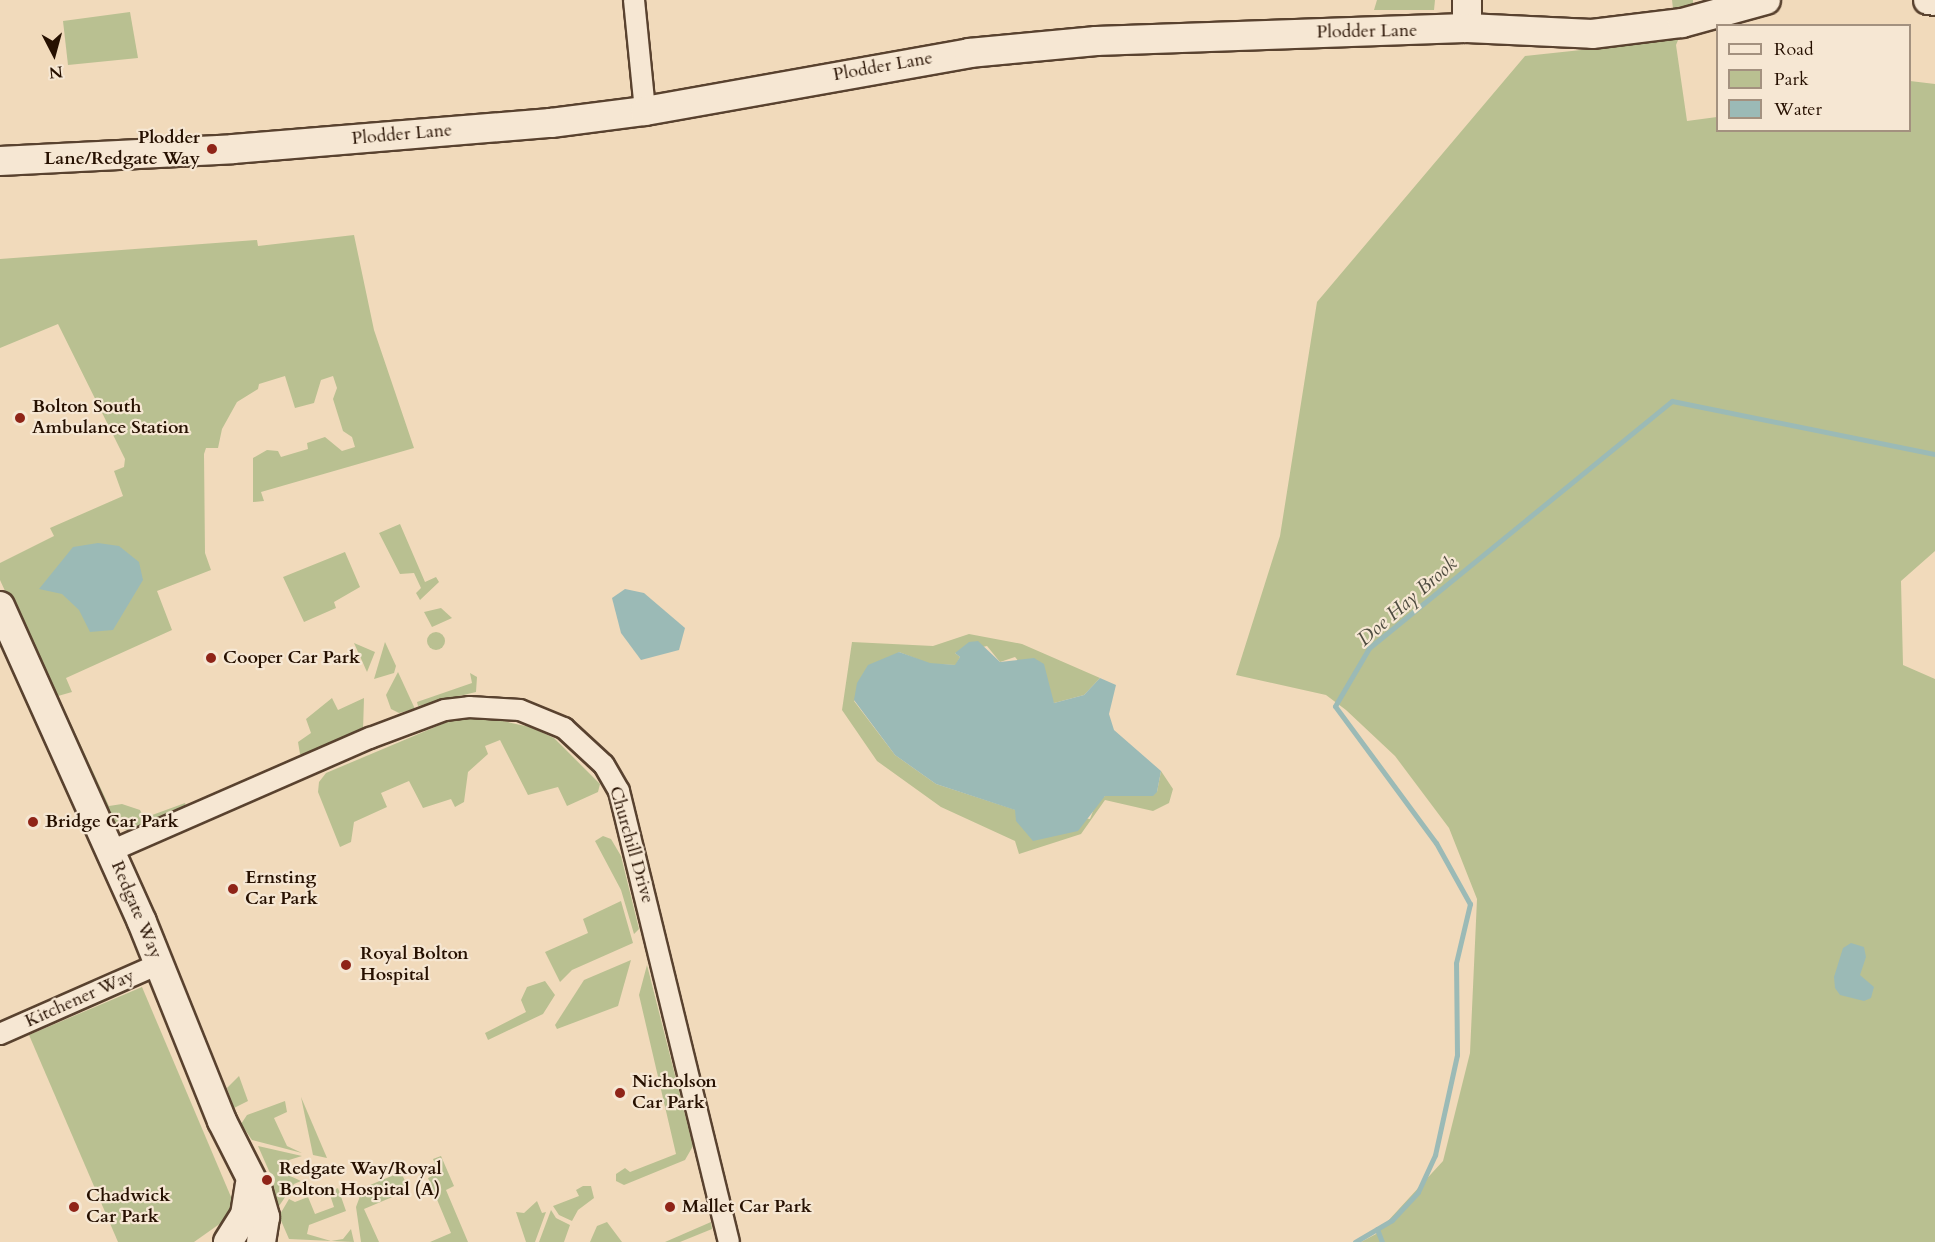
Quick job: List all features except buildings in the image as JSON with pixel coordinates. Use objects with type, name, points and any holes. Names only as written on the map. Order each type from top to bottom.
[{"type":"main road","points":[[1467,0],[1467,28]]},
{"type":"main road","name":"Plodder Lane","points":[[0,161],[244,148],[551,123],[645,111],[969,53],[1226,34],[1467,28],[1561,35],[1614,32],[1682,23],[1766,0]]},
{"type":"main road","points":[[1928,0],[1935,1]]},
{"type":"main road","name":"Redgate Way","points":[[0,606],[111,851],[250,1184],[258,1192],[265,1217],[261,1242]]},
{"type":"main road","points":[[228,1242],[245,1215],[250,1184]]},
{"type":"street","points":[[634,0],[645,111]]},
{"type":"street","name":"Churchill Drive","points":[[111,851],[413,720],[445,711],[469,706],[520,710],[564,728],[604,765],[619,790],[729,1242]]},
{"type":"street","name":"Kitchener Way","points":[[0,1034],[159,964]]},
{"type":"green space","points":[[1377,0],[1435,0],[1434,10],[1374,10]]},
{"type":"green space","points":[[1672,0],[1693,0],[1676,45],[1687,121],[1716,117],[1716,132],[1911,132],[1911,81],[1935,84],[1935,551],[1901,581],[1903,665],[1935,679],[1935,1242],[1361,1242],[1376,1234],[1443,1161],[1470,1053],[1477,899],[1449,828],[1395,756],[1346,710],[1326,695],[1236,675],[1280,536],[1317,302],[1525,56],[1656,42],[1673,9]]},
{"type":"green space","points":[[130,12],[138,58],[68,65],[63,21]]},
{"type":"green space","points":[[354,235],[374,330],[414,448],[261,492],[264,501],[253,502],[253,458],[267,450],[278,451],[281,457],[308,449],[307,443],[325,437],[342,451],[355,447],[352,437],[343,431],[333,399],[337,388],[333,376],[321,380],[314,403],[295,408],[285,376],[259,384],[258,389],[237,402],[222,429],[218,448],[206,448],[204,454],[205,553],[211,570],[157,591],[172,630],[66,678],[72,692],[58,696],[109,806],[122,804],[140,810],[144,818],[185,803],[187,809],[126,830],[110,820],[0,580],[0,563],[54,536],[50,528],[123,496],[114,471],[124,467],[125,459],[58,324],[0,348],[0,259],[257,240],[258,246]]},
{"type":"green space","points":[[400,524],[425,582],[436,577],[439,582],[420,600],[416,593],[421,588],[414,573],[400,574],[379,533]]},
{"type":"green space","points":[[345,552],[360,587],[334,602],[336,608],[304,622],[283,577]]},
{"type":"green space","points":[[441,608],[452,618],[432,627],[424,612]]},
{"type":"green space","points":[[432,632],[440,632],[445,637],[443,648],[432,650],[427,645],[427,637]]},
{"type":"green space","points":[[969,634],[1022,644],[1100,678],[1084,695],[1054,703],[1015,657],[1000,662],[987,646],[955,653],[960,657],[956,665],[930,664],[899,652],[854,701],[895,755],[936,784],[1016,810],[1090,819],[1097,801],[1105,796],[1157,792],[1161,771],[1173,789],[1169,803],[1153,811],[1105,800],[1081,834],[1019,854],[1015,841],[941,807],[877,761],[842,710],[852,642],[933,646]]},
{"type":"green space","points":[[385,642],[396,666],[394,673],[374,679]]},
{"type":"green space","points":[[354,643],[375,652],[367,672]]},
{"type":"green space","points":[[398,672],[415,709],[399,713],[391,709],[386,695]]},
{"type":"green space","points":[[470,673],[477,677],[476,692],[418,706],[417,702],[472,683]]},
{"type":"green space","points":[[332,698],[338,710],[364,698],[363,731],[306,756],[300,754],[298,742],[311,733],[306,719]]},
{"type":"green space","points":[[480,716],[530,727],[554,738],[600,784],[598,792],[567,806],[558,787],[528,795],[500,740],[485,746],[488,754],[468,772],[464,802],[455,807],[451,799],[423,808],[409,781],[381,793],[387,807],[354,822],[351,842],[340,847],[318,792],[319,782],[326,773],[447,722]]},
{"type":"green space","points":[[603,836],[611,839],[621,856],[639,929],[634,934],[621,890],[595,841]]},
{"type":"green space","points":[[621,901],[633,943],[572,970],[560,982],[545,952],[588,933],[583,919]]},
{"type":"green space","points":[[631,960],[618,1006],[557,1029],[555,1025],[584,980]]},
{"type":"green space","points":[[647,965],[693,1146],[685,1160],[624,1185],[616,1181],[616,1174],[625,1168],[630,1172],[676,1154],[639,995]]},
{"type":"green space","points":[[545,981],[555,995],[543,1014],[488,1040],[485,1033],[526,1012],[521,1000],[527,987]]},
{"type":"green space","points":[[142,987],[234,1204],[228,1218],[194,1242],[118,1242],[29,1035]]},
{"type":"green space","points":[[239,1076],[248,1101],[234,1108],[227,1088]]},
{"type":"green space","points":[[301,1097],[327,1158],[313,1155]]},
{"type":"green space","points":[[285,1101],[287,1112],[274,1118],[287,1146],[302,1153],[252,1140],[241,1124],[247,1115]]},
{"type":"green space","points":[[258,1146],[302,1156],[289,1160],[288,1175],[301,1181],[294,1184],[277,1209],[273,1180]]},
{"type":"green space","points":[[441,1156],[454,1186],[446,1190],[468,1242],[430,1242],[451,1233],[428,1178],[439,1173],[433,1159]]},
{"type":"green space","points":[[401,1172],[409,1190],[364,1209],[379,1242],[361,1242],[356,1207],[363,1188]]},
{"type":"green space","points":[[583,1186],[591,1186],[594,1198],[578,1210],[572,1221],[559,1215],[553,1206],[579,1196],[576,1190]]},
{"type":"green space","points":[[338,1188],[346,1211],[309,1225],[307,1234],[331,1241],[289,1239],[279,1216],[289,1199],[295,1202],[308,1197],[315,1214],[334,1207],[329,1192]]},
{"type":"green space","points":[[537,1201],[542,1213],[546,1212],[535,1242],[526,1242],[516,1212],[524,1213]]},
{"type":"green space","points":[[551,1210],[556,1218],[570,1225],[564,1242],[539,1242]]},
{"type":"green space","points":[[607,1222],[622,1242],[590,1242],[597,1226]]},
{"type":"green space","points":[[711,1222],[712,1229],[680,1242],[665,1242]]},
{"type":"green space","points":[[351,1229],[354,1242],[331,1241],[343,1239]]},
{"type":"water","points":[[98,543],[119,546],[139,562],[143,580],[113,630],[90,632],[79,610],[62,594],[39,589],[73,547]]},
{"type":"water","points":[[625,589],[644,593],[685,628],[679,650],[641,660],[621,633],[612,598]]},
{"type":"water","points":[[978,641],[1000,662],[1034,658],[1044,664],[1054,703],[1084,695],[1100,678],[1116,685],[1109,714],[1114,730],[1161,771],[1157,792],[1153,796],[1105,796],[1078,831],[1033,841],[1016,821],[1015,810],[936,784],[895,755],[854,700],[857,683],[868,665],[899,652],[930,663],[955,665],[960,657],[955,653],[969,642]]},
{"type":"water","points":[[1851,943],[1864,947],[1866,957],[1860,975],[1874,987],[1871,998],[1864,1001],[1840,995],[1835,988],[1834,977],[1843,948]]},
{"type":"waterway","name":"Doe Hay Brook","points":[[1355,1242],[1392,1220],[1418,1192],[1435,1155],[1457,1055],[1456,963],[1470,904],[1436,843],[1335,706],[1369,648],[1672,401],[1935,454]]},
{"type":"waterway","points":[[1377,1229],[1382,1242]]},
{"type":"place","name":"Plodder Lane/Redgate Way","points":[[212,149]]},
{"type":"place","name":"Bolton South Ambulance Station","points":[[20,418]]},
{"type":"place","name":"Cooper Car Park","points":[[211,658]]},
{"type":"place","name":"Bridge Car Park","points":[[33,822]]},
{"type":"place","name":"Ernsting Car Park","points":[[233,889]]},
{"type":"place","name":"Royal Bolton Hospital","points":[[346,965]]},
{"type":"place","name":"Nicholson Car Park","points":[[620,1093]]},
{"type":"place","name":"Redgate Way/Royal Bolton Hospital (A)","points":[[267,1180]]},
{"type":"place","name":"Chadwick Car Park","points":[[74,1207]]},
{"type":"place","name":"Mallet Car Park","points":[[670,1207]]}]
